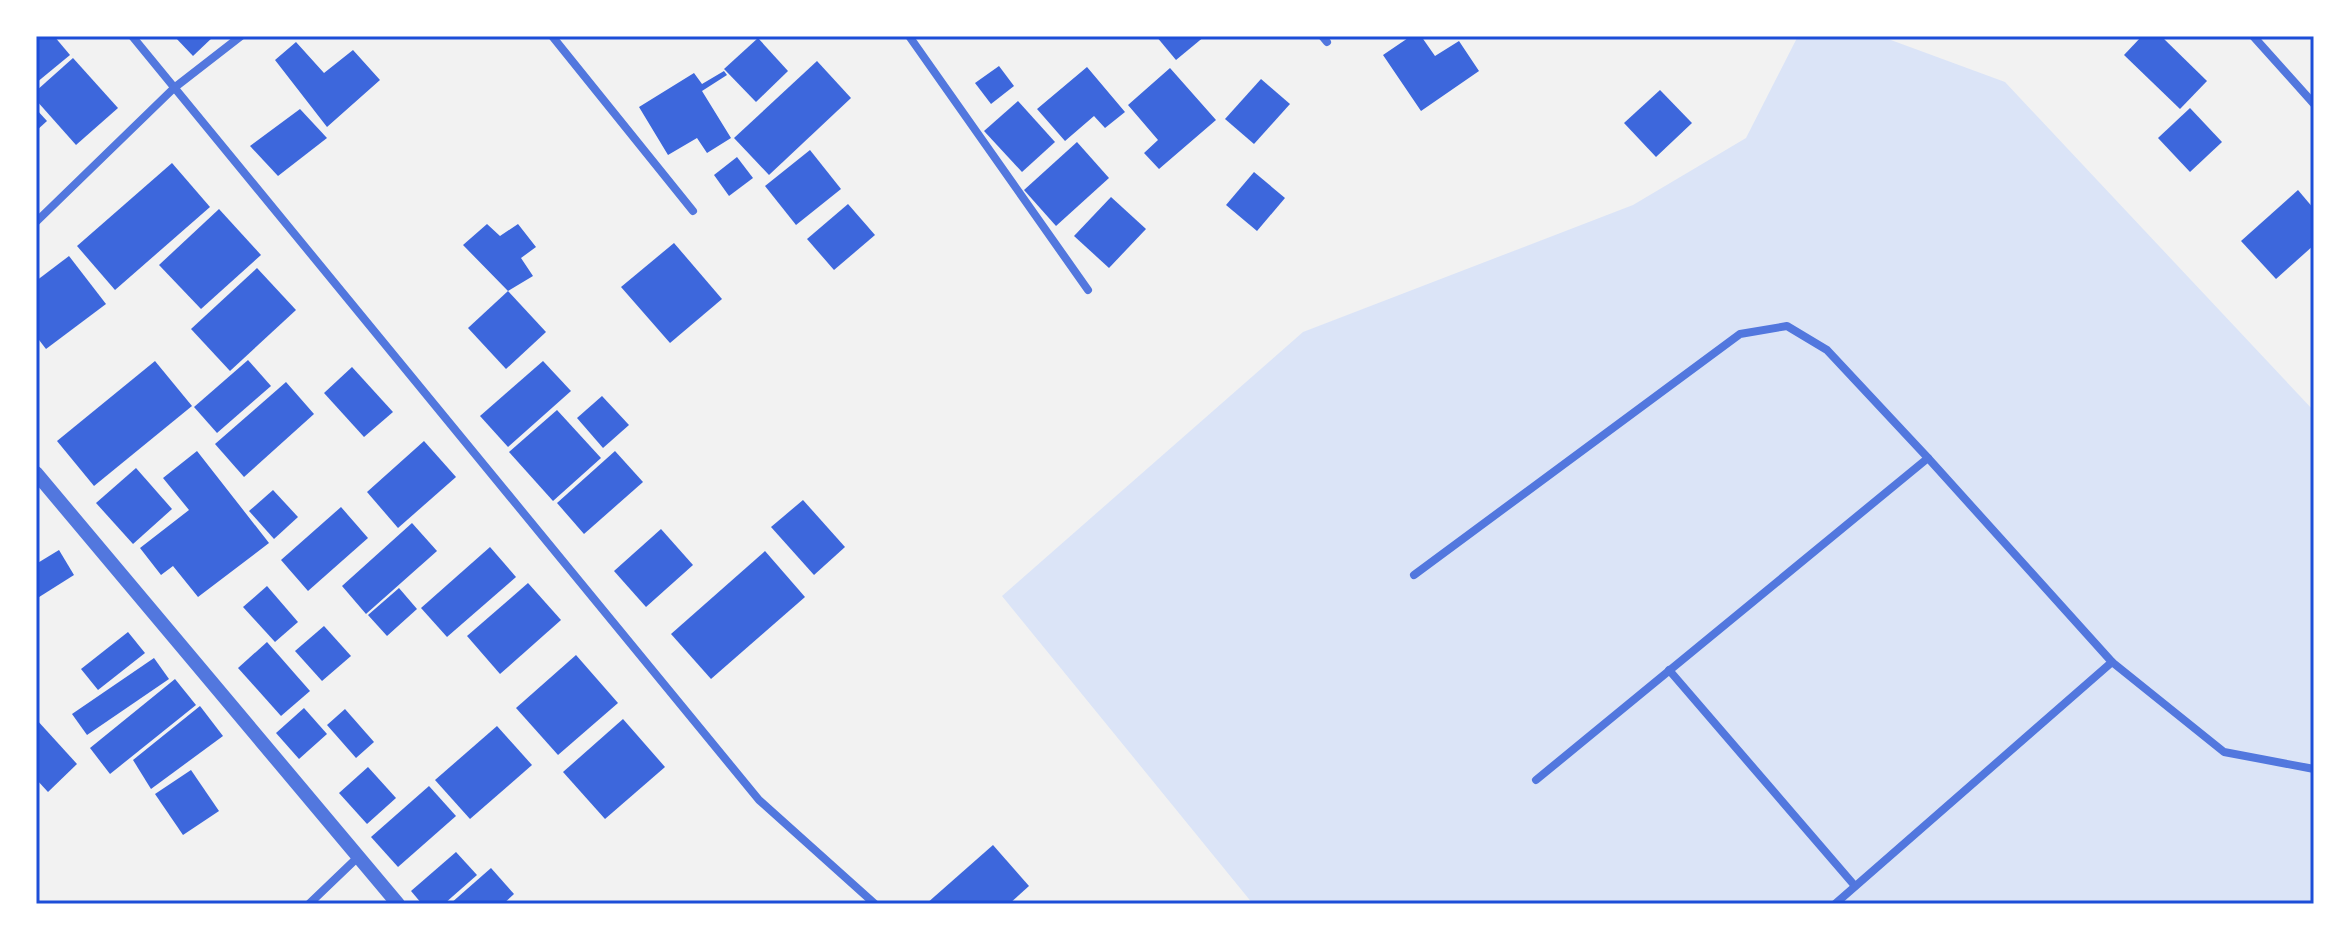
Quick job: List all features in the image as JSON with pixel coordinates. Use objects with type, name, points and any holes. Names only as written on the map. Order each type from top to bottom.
[{"type":"street","points":[[132,36],[759,800],[872,903]]},
{"type":"street","points":[[36,222],[174,88],[241,36]]},
{"type":"street","points":[[552,36],[693,211]]},
{"type":"street","points":[[909,36],[1088,290]]},
{"type":"street","points":[[2253,36],[2314,104]]},
{"type":"street","points":[[1414,575],[1740,334],[1787,326],[1827,350],[2112,662],[2224,752],[2314,769]]},
{"type":"street","points":[[1536,780],[1928,458]]},
{"type":"street","points":[[36,473],[398,904]]},
{"type":"street","points":[[1835,904],[2112,662]]},
{"type":"street","points":[[1669,670],[1855,886]]},
{"type":"street","points":[[309,904],[357,858]]},
{"type":"shaded area","points":[[1798,36],[1880,36],[2005,82],[2314,411],[2314,904],[1253,904],[1002,596],[1303,332],[1633,205],[1746,138]]},
{"type":"building","points":[[36,36],[54,36],[70,55],[36,83]]},
{"type":"building","points":[[174,36],[214,36],[193,56]]},
{"type":"building","points":[[1156,36],[1205,36],[1176,60]]},
{"type":"building","points":[[1411,36],[1421,36],[1435,56],[1459,41],[1479,71],[1421,111],[1383,55]]},
{"type":"building","points":[[2142,36],[2161,36],[2207,81],[2180,109],[2124,55]]},
{"type":"building","points":[[758,38],[788,71],[756,102],[724,69]]},
{"type":"building","points":[[296,42],[324,73],[353,50],[380,80],[327,127],[275,60]]},
{"type":"building","points":[[73,58],[118,108],[76,145],[36,100],[36,91]]},
{"type":"building","points":[[817,61],[851,98],[769,175],[734,138]]},
{"type":"building","points":[[999,66],[1014,86],[991,104],[975,83]]},
{"type":"building","points":[[1087,67],[1125,112],[1105,128],[1094,116],[1065,141],[1037,109]]},
{"type":"building","points":[[1170,68],[1216,120],[1159,169],[1144,153],[1158,140],[1128,105]]},
{"type":"building","points":[[724,71],[727,75],[702,91],[731,138],[707,153],[697,138],[668,155],[639,107],[694,73],[702,84]]},
{"type":"building","points":[[1261,79],[1290,104],[1254,144],[1225,119]]},
{"type":"building","points":[[1660,90],[1692,123],[1656,157],[1624,123]]},
{"type":"building","points":[[1018,101],[1055,142],[1022,172],[984,131]]},
{"type":"building","points":[[2190,108],[2222,142],[2190,172],[2158,138]]},
{"type":"building","points":[[36,109],[47,121],[36,131]]},
{"type":"building","points":[[300,109],[327,138],[278,176],[250,146]]},
{"type":"building","points":[[1077,142],[1109,178],[1056,226],[1024,190]]},
{"type":"building","points":[[810,150],[841,189],[796,225],[765,186]]},
{"type":"building","points":[[737,157],[753,178],[729,196],[714,175]]},
{"type":"building","points":[[172,163],[210,207],[115,290],[77,246]]},
{"type":"building","points":[[1254,172],[1285,198],[1257,231],[1226,205]]},
{"type":"building","points":[[2298,190],[2314,209],[2314,245],[2276,279],[2241,241]]},
{"type":"building","points":[[1111,197],[1146,229],[1109,268],[1074,236]]},
{"type":"building","points":[[848,204],[875,235],[834,270],[807,239]]},
{"type":"building","points":[[219,209],[261,255],[201,309],[159,265]]},
{"type":"building","points":[[487,224],[500,236],[518,224],[536,247],[521,258],[533,276],[508,291],[463,245]]},
{"type":"building","points":[[674,243],[722,299],[670,343],[621,287]]},
{"type":"building","points":[[69,256],[106,304],[46,349],[36,336],[36,281]]},
{"type":"building","points":[[257,268],[296,310],[230,371],[191,329]]},
{"type":"building","points":[[508,291],[546,332],[506,369],[468,328]]},
{"type":"building","points":[[248,360],[271,386],[217,433],[194,407]]},
{"type":"building","points":[[155,361],[192,406],[94,486],[57,441]]},
{"type":"building","points":[[543,361],[571,391],[508,447],[480,416]]},
{"type":"building","points":[[352,367],[393,412],[364,437],[324,393]]},
{"type":"building","points":[[286,382],[314,414],[244,477],[215,444]]},
{"type":"building","points":[[602,396],[629,425],[603,448],[577,418]]},
{"type":"building","points":[[557,410],[601,458],[553,501],[509,452]]},
{"type":"building","points":[[424,441],[456,477],[398,528],[367,492]]},
{"type":"building","points":[[197,451],[269,543],[198,597],[173,566],[161,575],[140,548],[189,510],[163,478]]},
{"type":"building","points":[[615,451],[643,482],[584,534],[557,503]]},
{"type":"building","points":[[136,468],[172,509],[133,544],[96,503]]},
{"type":"building","points":[[273,490],[298,517],[274,539],[249,511]]},
{"type":"building","points":[[803,500],[845,547],[814,575],[771,527]]},
{"type":"building","points":[[341,507],[368,538],[308,591],[281,560]]},
{"type":"building","points":[[412,523],[437,551],[366,614],[342,586]]},
{"type":"building","points":[[661,529],[693,565],[646,607],[614,571]]},
{"type":"building","points":[[490,547],[516,577],[447,637],[421,608]]},
{"type":"building","points":[[59,550],[74,575],[36,599],[36,564]]},
{"type":"building","points":[[765,551],[805,597],[711,679],[671,634]]},
{"type":"building","points":[[528,583],[561,620],[500,674],[467,636]]},
{"type":"building","points":[[267,586],[298,622],[275,642],[243,607]]},
{"type":"building","points":[[399,588],[417,609],[387,636],[368,615]]},
{"type":"building","points":[[324,626],[351,656],[322,681],[295,651]]},
{"type":"building","points":[[128,632],[145,653],[98,690],[81,669]]},
{"type":"building","points":[[267,642],[310,691],[281,716],[238,668]]},
{"type":"building","points":[[576,655],[618,703],[558,755],[516,708]]},
{"type":"building","points":[[154,658],[169,679],[87,735],[72,714]]},
{"type":"building","points":[[175,679],[196,705],[110,774],[90,748]]},
{"type":"building","points":[[200,706],[223,736],[151,789],[133,760]]},
{"type":"building","points":[[304,708],[327,734],[299,759],[276,733]]},
{"type":"building","points":[[345,709],[374,742],[356,758],[327,725]]},
{"type":"building","points":[[36,719],[77,764],[48,792],[36,779]]},
{"type":"building","points":[[623,719],[665,767],[605,819],[563,772]]},
{"type":"building","points":[[497,726],[532,765],[470,819],[435,780]]},
{"type":"building","points":[[368,767],[396,798],[367,824],[339,793]]},
{"type":"building","points":[[191,770],[219,811],[183,835],[155,794]]},
{"type":"building","points":[[429,786],[456,816],[398,867],[371,837]]},
{"type":"building","points":[[993,845],[1029,886],[1009,904],[926,904]]},
{"type":"building","points":[[456,852],[477,875],[444,904],[422,904],[411,891]]},
{"type":"building","points":[[491,868],[514,894],[503,904],[450,904]]}]
